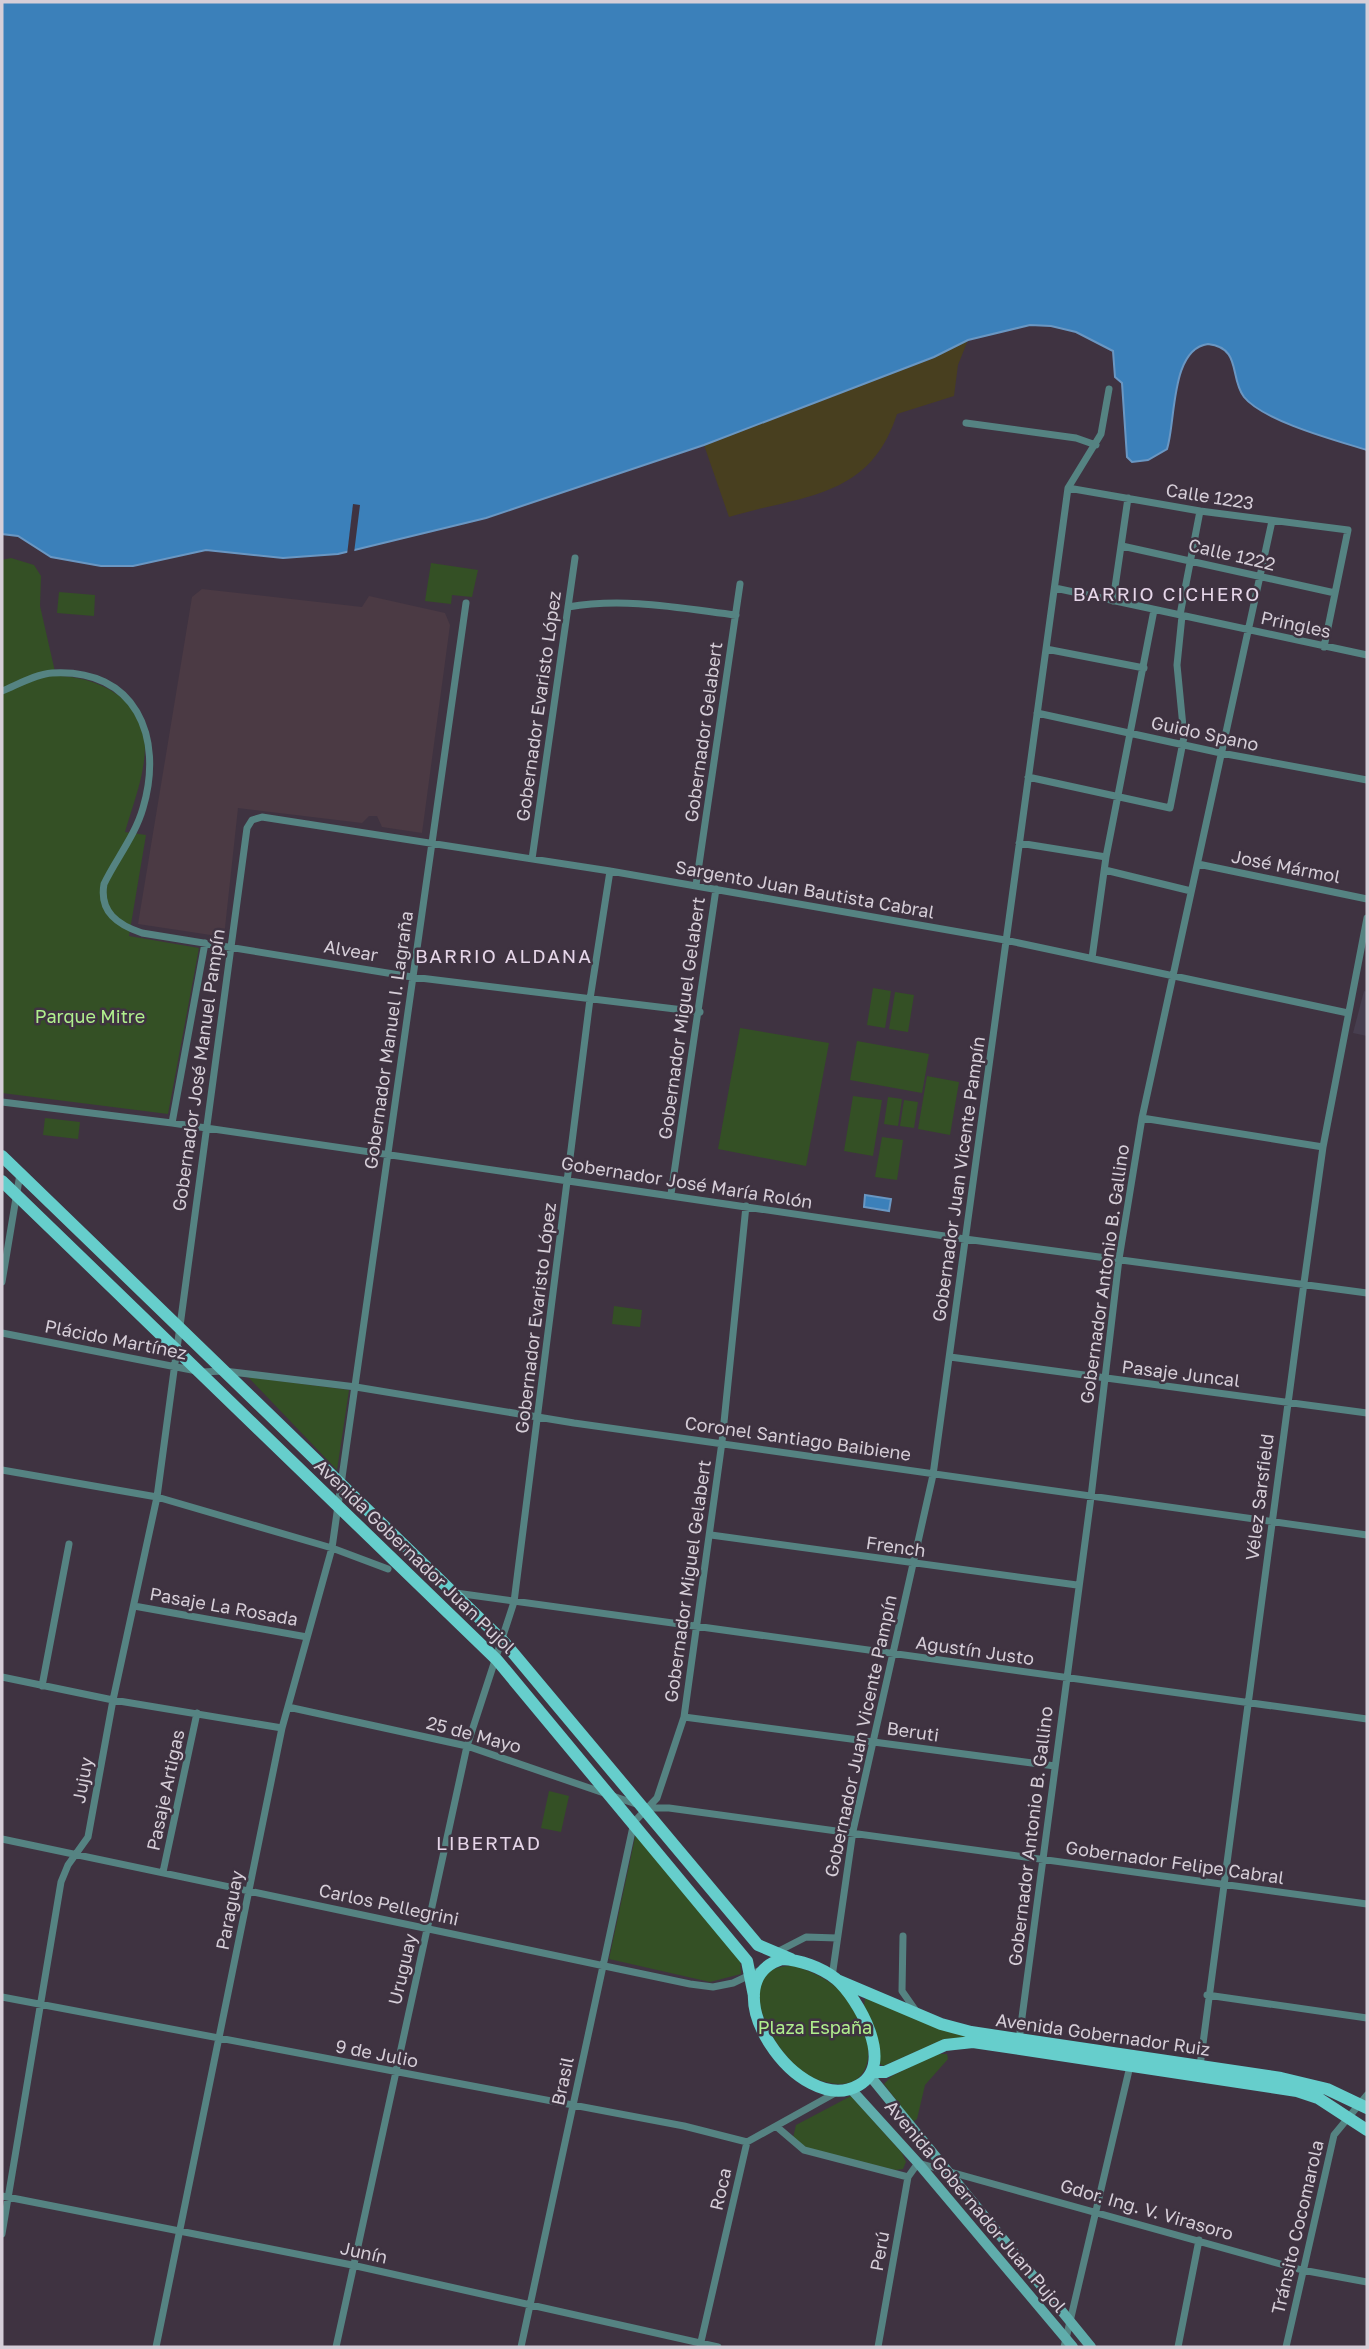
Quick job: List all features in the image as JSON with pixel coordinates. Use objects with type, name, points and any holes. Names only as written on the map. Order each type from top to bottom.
[{"type":"main road","name":"Avenida Gobernador Juan Pujol","points":[[2,1156],[340,1485],[455,1592],[503,1641],[646,1808],[758,1945],[791,1959]]},
{"type":"main road","name":"Avenida Gobernador Juan Pujol","points":[[2,1181],[177,1347],[497,1660],[726,1933],[747,1961],[754,1996]]},
{"type":"main road","points":[[791,1959],[835,1979],[850,1995],[873,2038],[871,2074],[845,2089],[806,2079],[779,2057],[760,2027],[754,1996],[757,1983],[766,1968],[775,1961],[791,1959]]},
{"type":"main road","name":"Avenida Gobernador Ruiz","points":[[835,1979],[920,2015],[971,2032],[1199,2065],[1326,2089],[1365,2103]]},
{"type":"main road","name":"Avenida Gobernador Ruiz","points":[[871,2074],[885,2072],[933,2049],[957,2042],[1212,2076],[1297,2091],[1318,2098],[1367,2130]]},
{"type":"main road","name":"Avenida Gobernador Juan Pujol","points":[[871,2074],[944,2170],[1091,2347]]},
{"type":"main road","name":"Avenida Gobernador Juan Pujol","points":[[845,2089],[918,2163],[1067,2343]]},
{"type":"street","name":"Gobernador Juan Vicente Pampín","points":[[835,1979],[837,1938],[853,1831],[933,1475],[1068,488],[1074,474],[1101,434],[1109,389]]},
{"type":"street","points":[[966,423],[1076,438],[1096,445]]},
{"type":"street","name":"Calle 1223","points":[[1068,488],[1272,521],[1348,530],[1335,593]]},
{"type":"street","points":[[1112,601],[1128,498]]},
{"type":"street","points":[[1028,777],[1170,808],[1183,745],[1177,665],[1181,616],[1188,560],[1200,510]]},
{"type":"street","name":"Gobernador Antonio B. Gallino","points":[[1019,2040],[1077,1585],[1091,1497],[1119,1259],[1142,1118],[1272,521]]},
{"type":"street","name":"Calle 1222","points":[[1122,546],[1335,593]]},
{"type":"street","name":"Gobernador Evaristo López","points":[[532,859],[575,558]]},
{"type":"street","name":"Gobernador Gelabert","points":[[696,885],[740,584]]},
{"type":"street","name":"Pringles","points":[[1055,588],[1367,655]]},
{"type":"street","points":[[1324,646],[1335,593]]},
{"type":"street","points":[[568,607],[596,602],[653,604],[736,615]]},
{"type":"street","name":"Gobernador Manuel I. Lagraña","points":[[340,1485],[466,603]]},
{"type":"street","points":[[1092,958],[1105,857],[1132,734],[1154,610]]},
{"type":"street","points":[[1046,649],[1144,668]]},
{"type":"street","name":"Alvear","points":[[2,691],[49,673],[76,674],[101,680],[123,695],[138,712],[151,744],[143,808],[104,884],[102,896],[113,919],[124,927],[142,933],[412,977],[700,1012]]},
{"type":"street","name":"Guido Spano","points":[[1037,713],[1221,753],[1367,780]]},
{"type":"street","name":"Sargento Juan Bautista Cabral","points":[[252,820],[262,817],[696,885],[1005,940],[1348,1013]]},
{"type":"street","name":"Gobernador José Manuel Pampín","points":[[179,1326],[247,828],[252,820]]},
{"type":"street","points":[[1019,843],[1105,857]]},
{"type":"street","name":"José Mármol","points":[[1198,864],[1367,899]]},
{"type":"street","points":[[1105,870],[1191,891]]},
{"type":"street","name":"Gobernador Evaristo López","points":[[514,1602],[590,999],[610,871]]},
{"type":"street","name":"Gobernador Miguel Gelabert","points":[[671,1194],[700,1012],[716,889]]},
{"type":"street","name":"Vélez Sarsfield","points":[[1199,2065],[1323,1147],[1367,918]]},
{"type":"street","points":[[172,1123],[205,943]]},
{"type":"street","name":"Gobernador José María Rolón","points":[[2,1102],[172,1123],[965,1239],[1367,1293]]},
{"type":"street","points":[[1142,1118],[1323,1147]]},
{"type":"street","points":[[2,1282],[20,1174]]},
{"type":"street","name":"Gobernador Miguel Gelabert","points":[[634,1822],[657,1798],[684,1717],[699,1627],[723,1442],[746,1206]]},
{"type":"street","name":"Jujuy","points":[[2,2234],[6,2197],[61,1882],[74,1854],[88,1837],[113,1700],[157,1497],[179,1326]]},
{"type":"street","name":"Plácido Martínez","points":[[2,1333],[202,1372],[224,1371]]},
{"type":"street","name":"Pasaje Juncal","points":[[950,1357],[1105,1380],[1367,1413]]},
{"type":"street","name":"Coronel Santiago Baibiene","points":[[224,1371],[356,1387],[933,1475],[1367,1535]]},
{"type":"street","points":[[2,1470],[157,1497],[332,1548],[388,1569]]},
{"type":"street","name":"Paraguay","points":[[156,2347],[282,1728],[332,1548],[340,1485]]},
{"type":"street","name":"French","points":[[711,1535],[1077,1585]]},
{"type":"street","points":[[42,1686],[69,1545]]},
{"type":"street","name":"Agustín Justo","points":[[455,1592],[1367,1719]]},
{"type":"street","name":"Uruguay","points":[[336,2347],[467,1746],[514,1602]]},
{"type":"street","name":"Pasaje La Rosada","points":[[134,1606],[307,1636]]},
{"type":"street","points":[[2,1677],[113,1700],[282,1728]]},
{"type":"street","name":"25 de Mayo","points":[[288,1707],[467,1746],[609,1792],[646,1808]]},
{"type":"street","name":"Pasaje Artigas","points":[[163,1872],[197,1713]]},
{"type":"street","name":"Beruti","points":[[684,1717],[1055,1766]]},
{"type":"street","name":"Gobernador Felipe Cabral","points":[[646,1808],[669,1808],[853,1831],[1367,1904]]},
{"type":"street","name":"Brasil","points":[[521,2347],[601,1965],[634,1822]]},
{"type":"street","name":"Carlos Pellegrini","points":[[2,1839],[713,1987],[745,1978],[751,1972],[766,1968]]},
{"type":"street","points":[[903,1936],[902,1991],[920,2015]]},
{"type":"street","points":[[774,1954],[806,1937],[837,1938]]},
{"type":"street","points":[[1207,1995],[1367,2018]]},
{"type":"street","name":"9 de Julio","points":[[2,1997],[684,2126],[747,2142]]},
{"type":"street","points":[[1070,2321],[1131,2065]]},
{"type":"street","points":[[1199,2065],[1212,2076]]},
{"type":"street","points":[[747,2142],[845,2089]]},
{"type":"street","points":[[1347,2117],[1365,2103]]},
{"type":"street","name":"Tránsito Cocomarola","points":[[1286,2347],[1334,2135],[1347,2117]]},
{"type":"street","points":[[777,2127],[804,2150],[908,2177]]},
{"type":"street","name":"Roca","points":[[700,2345],[747,2142]]},
{"type":"street","name":"Gdor. Ing. V. Virasoro","points":[[918,2163],[1302,2270],[1367,2282]]},
{"type":"street","name":"Perú","points":[[878,2347],[908,2177],[918,2163]]},
{"type":"street","name":"Junín","points":[[6,2197],[352,2265],[718,2347]]},
{"type":"street","points":[[1178,2347],[1199,2240]]},
{"type":"street","name":"Avenida Gobernador Juan Pujol","points":[[1067,2343],[1070,2321]]},
{"type":"shaded area","points":[[202,589],[362,607],[369,596],[445,613],[450,625],[422,833],[382,827],[377,816],[369,816],[362,823],[238,808],[224,937],[138,924],[192,597]]},
{"type":"shaded area","points":[[1364,991],[1367,992],[1367,1036],[1353,1033]]},
{"type":"green space","name":"Parque Mitre","points":[[11,558],[34,565],[41,576],[40,606],[56,676],[87,680],[116,693],[137,715],[143,729],[143,768],[125,832],[146,835],[129,936],[199,948],[168,1114],[2,1093],[2,560]]},
{"type":"green space","points":[[431,563],[478,570],[472,597],[452,595],[451,604],[425,601]]},
{"type":"green space","points":[[59,592],[95,595],[94,616],[57,613]]},
{"type":"green space","points":[[873,988],[891,991],[885,1028],[867,1025]]},
{"type":"green space","points":[[895,992],[914,995],[908,1032],[889,1029]]},
{"type":"green space","points":[[740,1028],[829,1043],[806,1166],[718,1149]]},
{"type":"green space","points":[[857,1041],[929,1054],[922,1093],[850,1080]]},
{"type":"green space","points":[[927,1076],[959,1082],[950,1135],[918,1129]]},
{"type":"green space","points":[[853,1096],[882,1100],[873,1156],[844,1151]]},
{"type":"green space","points":[[888,1097],[902,1099],[898,1126],[884,1124]]},
{"type":"green space","points":[[904,1100],[918,1102],[914,1128],[900,1126]]},
{"type":"green space","points":[[45,1118],[80,1122],[78,1139],[43,1135]]},
{"type":"green space","points":[[882,1137],[903,1140],[897,1180],[875,1177]]},
{"type":"green space","points":[[614,1306],[642,1310],[640,1327],[612,1324]]},
{"type":"green space","points":[[248,1377],[349,1390],[337,1470]]},
{"type":"green space","points":[[549,1791],[569,1796],[561,1832],[541,1828]]},
{"type":"green space","points":[[636,1833],[740,1958],[741,1974],[710,1982],[609,1959]]},
{"type":"green space","name":"Plaza España","points":[[794,1966],[832,1984],[851,2003],[860,2017],[868,2048],[867,2062],[862,2074],[853,2081],[839,2084],[819,2080],[802,2071],[773,2037],[763,2017],[759,1997],[762,1981],[773,1969]]},
{"type":"green space","points":[[869,1998],[980,2037],[944,2039],[883,2066],[879,2063],[875,2029],[864,2006],[865,1999]]},
{"type":"green space","points":[[937,2054],[947,2054],[948,2059],[925,2085],[917,2119],[913,2122],[884,2084],[892,2076]]},
{"type":"green space","points":[[851,2096],[902,2153],[906,2162],[903,2169],[895,2170],[802,2147],[793,2138],[796,2125]]},
{"type":"sand","points":[[968,340],[958,365],[954,396],[897,414],[885,442],[870,463],[851,478],[807,497],[729,517],[704,445],[934,357]]},
{"type":"water","points":[[2,2],[1367,2],[1367,450],[1284,422],[1254,406],[1244,397],[1226,351],[1208,344],[1196,349],[1181,372],[1167,449],[1148,460],[1132,462],[1127,457],[1122,383],[1115,377],[1113,351],[1076,332],[1051,326],[1030,325],[968,340],[934,357],[704,445],[486,518],[338,554],[283,558],[206,550],[133,566],[101,566],[51,557],[18,536],[2,534]]},
{"type":"water","points":[[865,1195],[891,1199],[889,1211],[864,1207]]},
{"type":"pier","points":[[353,504],[360,505],[354,553],[347,555]]},
{"type":"district","name":"BARRIO CICHERO","points":[[1167,593]]},
{"type":"district","name":"BARRIO ALDANA","points":[[504,955]]},
{"type":"district","name":"LIBERTAD","points":[[489,1842]]}]
